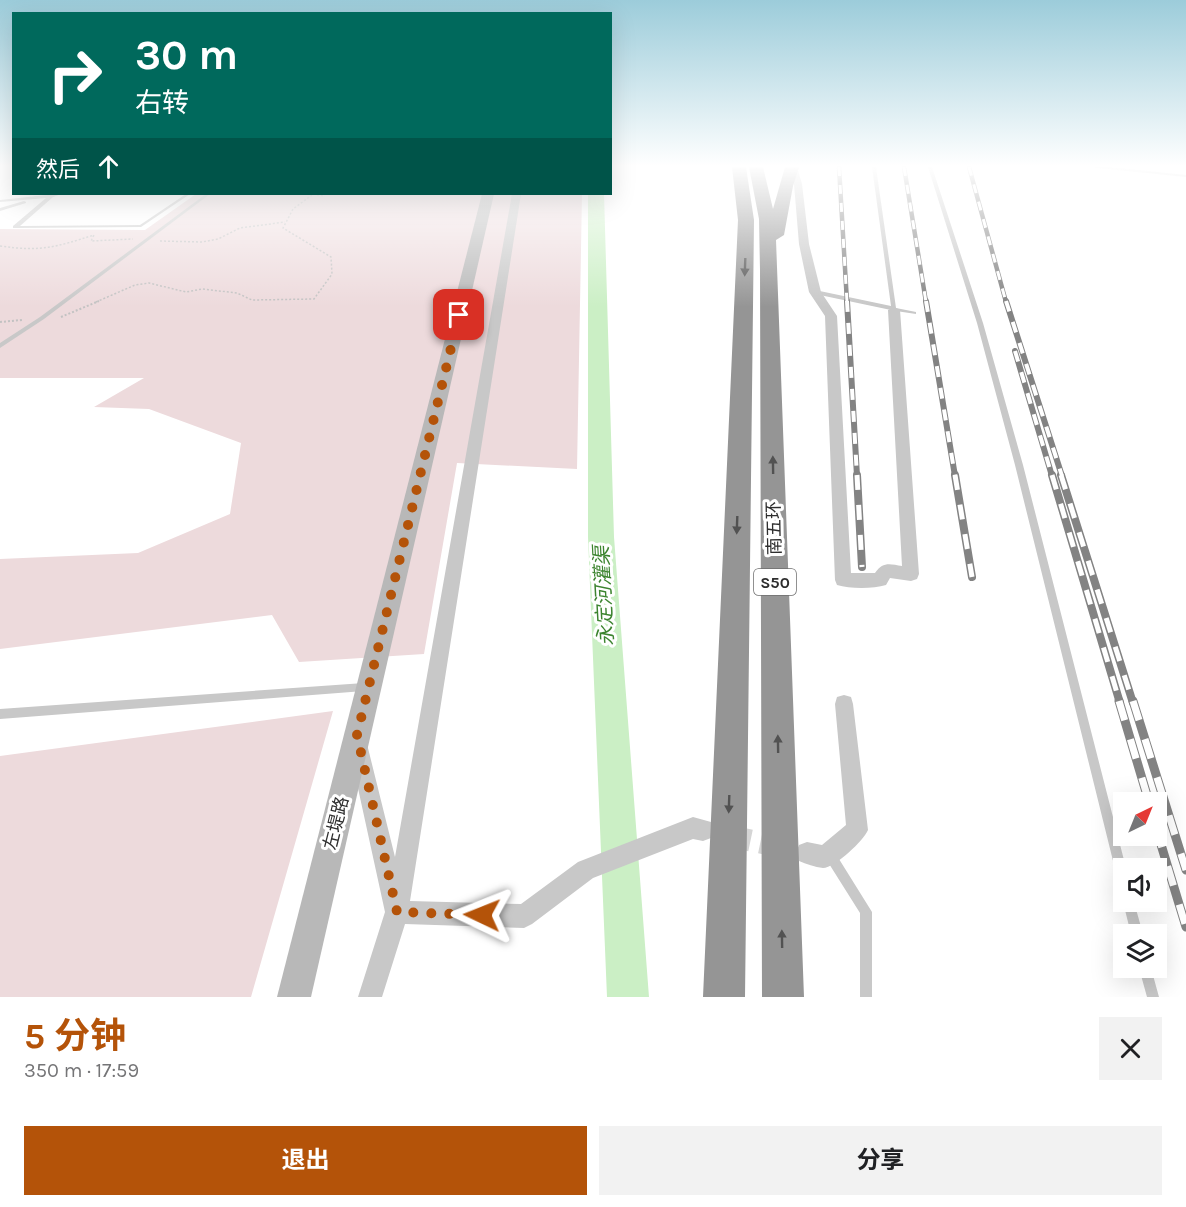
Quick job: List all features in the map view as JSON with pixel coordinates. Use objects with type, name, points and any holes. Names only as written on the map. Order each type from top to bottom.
[{"type":"highway","name":"南五环","points":[[724,997],[745,214]]},
{"type":"highway","name":"南五环","points":[[766,214],[769,270],[783,997]]},
{"type":"highway","points":[[769,270],[780,214]]},
{"type":"main road","name":"左堤路","points":[[294,997],[483,214]]},
{"type":"street","points":[[370,997],[397,912],[513,214]]},
{"type":"street","points":[[801,214],[804,244],[815,292],[831,316],[843,580],[880,580],[886,570],[911,574],[894,310]]},
{"type":"street","points":[[807,853],[825,857],[857,830],[844,704]]},
{"type":"street","points":[[357,735],[397,912]]},
{"type":"street","points":[[397,912],[524,916],[586,870],[693,828],[703,830]]},
{"type":"lane","points":[[31,214],[15,227],[141,226],[159,214]]},
{"type":"lane","points":[[0,346],[39,320],[182,214]]},
{"type":"lane","points":[[880,214],[894,310]]},
{"type":"lane","points":[[945,214],[980,323],[1019,465],[1118,858]]},
{"type":"lane","points":[[815,292],[914,313]]},
{"type":"lane","points":[[0,714],[368,687]]},
{"type":"lane","points":[[829,853],[866,912],[866,997]]},
{"type":"lane","points":[[1148,978],[1153,997]]},
{"type":"path","points":[[0,322],[65,316],[135,285],[149,283],[186,292],[202,289],[237,292],[252,300],[314,299],[333,275],[334,264],[331,257],[282,228],[290,214]]},
{"type":"path","points":[[140,245],[173,240],[202,242],[240,228],[285,222]]},
{"type":"path","points":[[0,246],[28,250],[51,249],[94,235],[91,242],[147,239]]},
{"type":"shaded area","points":[[168,214],[582,214],[577,469],[457,463],[424,654],[299,662],[272,615],[0,649],[0,559],[138,553],[230,514],[241,443],[149,409],[94,407],[144,378],[0,378],[0,229],[145,230]]},
{"type":"shaded area","points":[[333,711],[251,997],[0,997],[0,756]]},
{"type":"waterway","name":"永定河灌渠","points":[[596,214],[601,537],[628,997]]},
{"type":"tunnel","points":[[729,836],[782,847]]},
{"type":"railway","points":[[842,214],[847,302]]},
{"type":"railway","points":[[912,214],[926,302]]},
{"type":"railway","points":[[982,214],[1006,302]]},
{"type":"railway","points":[[847,301],[857,476]]},
{"type":"railway","points":[[926,301],[955,476]]},
{"type":"railway","points":[[1006,301],[1062,476]]},
{"type":"railway","points":[[1015,351],[1052,476]]},
{"type":"railway","points":[[857,475],[862,567]]},
{"type":"railway","points":[[955,475],[972,577]]},
{"type":"railway","points":[[1052,475],[1120,703]]},
{"type":"railway","points":[[1061,475],[1133,703]]},
{"type":"railway","points":[[1119,701],[1146,792]]},
{"type":"railway","points":[[1133,701],[1186,870]]},
{"type":"railway","points":[[1161,846],[1186,927]]},
{"type":"route","points":[[459,315],[357,735],[397,912],[482,915]]}]
